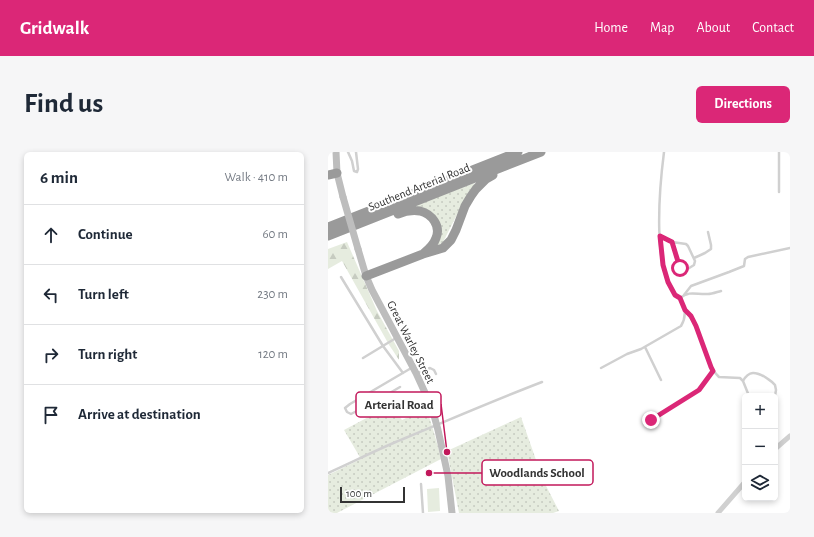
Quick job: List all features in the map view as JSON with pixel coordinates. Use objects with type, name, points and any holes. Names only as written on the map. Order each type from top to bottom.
[{"type":"highway","name":"Southend Arterial Road","points":[[328,227],[383,205],[521,156],[541,152]]},
{"type":"highway","name":"Southend Arterial Road","points":[[328,236],[521,156]]},
{"type":"highway","points":[[366,276],[443,248],[451,240],[465,206],[476,189],[486,179],[521,156]]},
{"type":"highway","points":[[328,222],[340,220],[383,205]]},
{"type":"highway","points":[[328,236],[404,212],[412,210],[421,211],[431,216],[435,221],[438,232],[432,245],[423,254]]},
{"type":"main road","name":"Great Warley Street","points":[[336,152],[332,174],[343,197],[366,276],[415,370],[432,408],[448,476],[452,513]]},
{"type":"street","points":[[778,446],[790,436]]},
{"type":"street","points":[[718,513],[742,485]]},
{"type":"lane","points":[[348,152],[354,170],[357,172],[358,167],[356,152]]},
{"type":"lane","points":[[664,152],[660,191],[660,236],[663,265],[668,282],[675,295],[680,298],[685,310],[691,316],[713,371],[722,378],[740,378],[743,380],[748,393]]},
{"type":"lane","points":[[779,152],[779,192]]},
{"type":"lane","points":[[694,258],[711,249],[708,232]]},
{"type":"lane","points":[[660,236],[672,242],[686,244],[694,258],[694,265],[686,270],[680,268],[672,242]]},
{"type":"lane","points":[[683,296],[691,286],[744,266],[745,260],[748,257],[790,248]]},
{"type":"lane","points":[[341,277],[383,346],[403,373]]},
{"type":"lane","points":[[680,298],[692,293],[709,294],[721,290]]},
{"type":"lane","points":[[601,368],[681,326],[685,310]]},
{"type":"lane","points":[[363,358],[398,337]]},
{"type":"lane","points":[[645,346],[661,380]]},
{"type":"lane","points":[[400,387],[351,414],[345,410],[345,408],[350,404],[403,373],[430,368],[434,370],[436,374]]},
{"type":"lane","points":[[651,420],[699,390],[713,371]]},
{"type":"lane","points":[[743,380],[745,376],[751,373],[763,376],[775,385],[776,393]]},
{"type":"lane","points":[[328,472],[402,439],[542,382]]},
{"type":"lane","points":[[421,484],[423,513]]},
{"type":"green space","points":[[475,183],[468,193],[443,242],[434,248],[438,219],[411,206]]},
{"type":"green space","points":[[347,242],[377,311],[399,351],[399,360],[342,261],[328,269],[328,249]]},
{"type":"green space","points":[[391,405],[402,420],[426,408],[441,459],[337,513],[328,513],[328,475],[361,459],[344,430]]},
{"type":"green space","points":[[521,417],[543,480],[559,511],[553,513],[459,513],[447,451]]},
{"type":"green space","points":[[439,488],[440,511],[428,512],[427,489]]},
{"type":"place","name":"Arterial Road","points":[[447,452]]},
{"type":"place","name":"Woodlands School","points":[[429,473]]},
{"type":"route","points":[[651,420],[699,390],[713,371],[691,316],[685,310],[680,298],[675,295],[668,282],[663,265],[660,236],[672,242],[680,268]]}]
